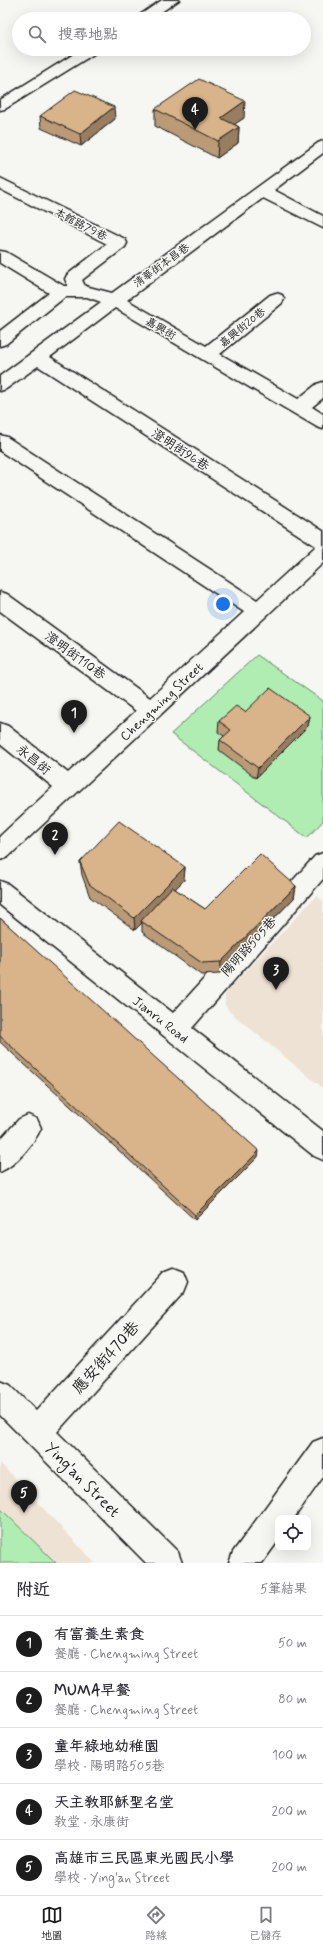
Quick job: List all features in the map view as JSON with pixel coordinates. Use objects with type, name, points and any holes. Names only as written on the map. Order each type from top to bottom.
[{"type":"street","points":[[152,12],[172,0]]},
{"type":"street","points":[[0,106],[81,56]]},
{"type":"street","name":"清華街本昌巷","points":[[0,385],[39,358],[114,300],[323,146]]},
{"type":"street","name":"本館路79巷","points":[[0,183],[119,243],[73,279],[79,291]]},
{"type":"street","points":[[263,191],[323,222]]},
{"type":"street","points":[[0,256],[62,292],[0,339]]},
{"type":"street","name":"嘉興街","points":[[62,292],[88,291],[114,300],[323,422]]},
{"type":"street","name":"嘉興街20巷","points":[[208,354],[276,299]]},
{"type":"street","name":"澄明街96巷","points":[[39,358],[323,541]]},
{"type":"street","points":[[299,408],[323,388]]},
{"type":"street","points":[[0,442],[258,611]]},
{"type":"street","name":"Chengming Street","points":[[0,850],[323,551]]},
{"type":"street","name":"澄明街110巷","points":[[0,600],[151,710]]},
{"type":"street","name":"永昌街","points":[[0,732],[69,786]]},
{"type":"street","name":"陽明路505巷","points":[[174,1030],[323,863]]},
{"type":"street","name":"Jianru Road","points":[[0,891],[323,1147]]},
{"type":"street","points":[[0,1158],[28,1128]]},
{"type":"street","name":"應安街470巷","points":[[36,1433],[174,1282]]},
{"type":"street","name":"Ying'an Street","points":[[0,1395],[36,1433],[167,1563]]},
{"type":"street","points":[[244,1563],[323,1452]]},
{"type":"shaded area","points":[[316,896],[323,901],[323,1088],[230,1012],[225,1005],[225,995],[232,986]]},
{"type":"shaded area","points":[[0,1463],[95,1563],[0,1563]]},
{"type":"green space","points":[[257,655],[323,701],[323,821],[307,838],[171,734]]},
{"type":"green space","points":[[0,1508],[56,1563],[0,1563]]},
{"type":"building","points":[[199,79],[245,101],[221,118],[239,127],[218,141],[155,109]]},
{"type":"building","points":[[75,90],[114,107],[80,134],[40,116]]},
{"type":"building","points":[[270,688],[310,716],[258,768],[220,740],[231,730],[219,721],[236,706],[245,712]]},
{"type":"building","points":[[119,821],[185,867],[134,918],[89,884],[80,862]]},
{"type":"building","points":[[260,854],[296,886],[221,962],[202,963],[141,921],[172,887],[205,909]]},
{"type":"building","points":[[0,918],[259,1151],[195,1215],[0,1036]]},
{"type":"place","name":"天主教耶穌聖名堂","points":[[195,130]]},
{"type":"place","name":"有富養生素食","points":[[74,733]]},
{"type":"place","name":"MUMA早餐","points":[[55,855]]},
{"type":"place","name":"童年綠地幼稚園","points":[[276,990]]},
{"type":"place","name":"高雄市三民區東光國民小學","points":[[24,1513]]}]
